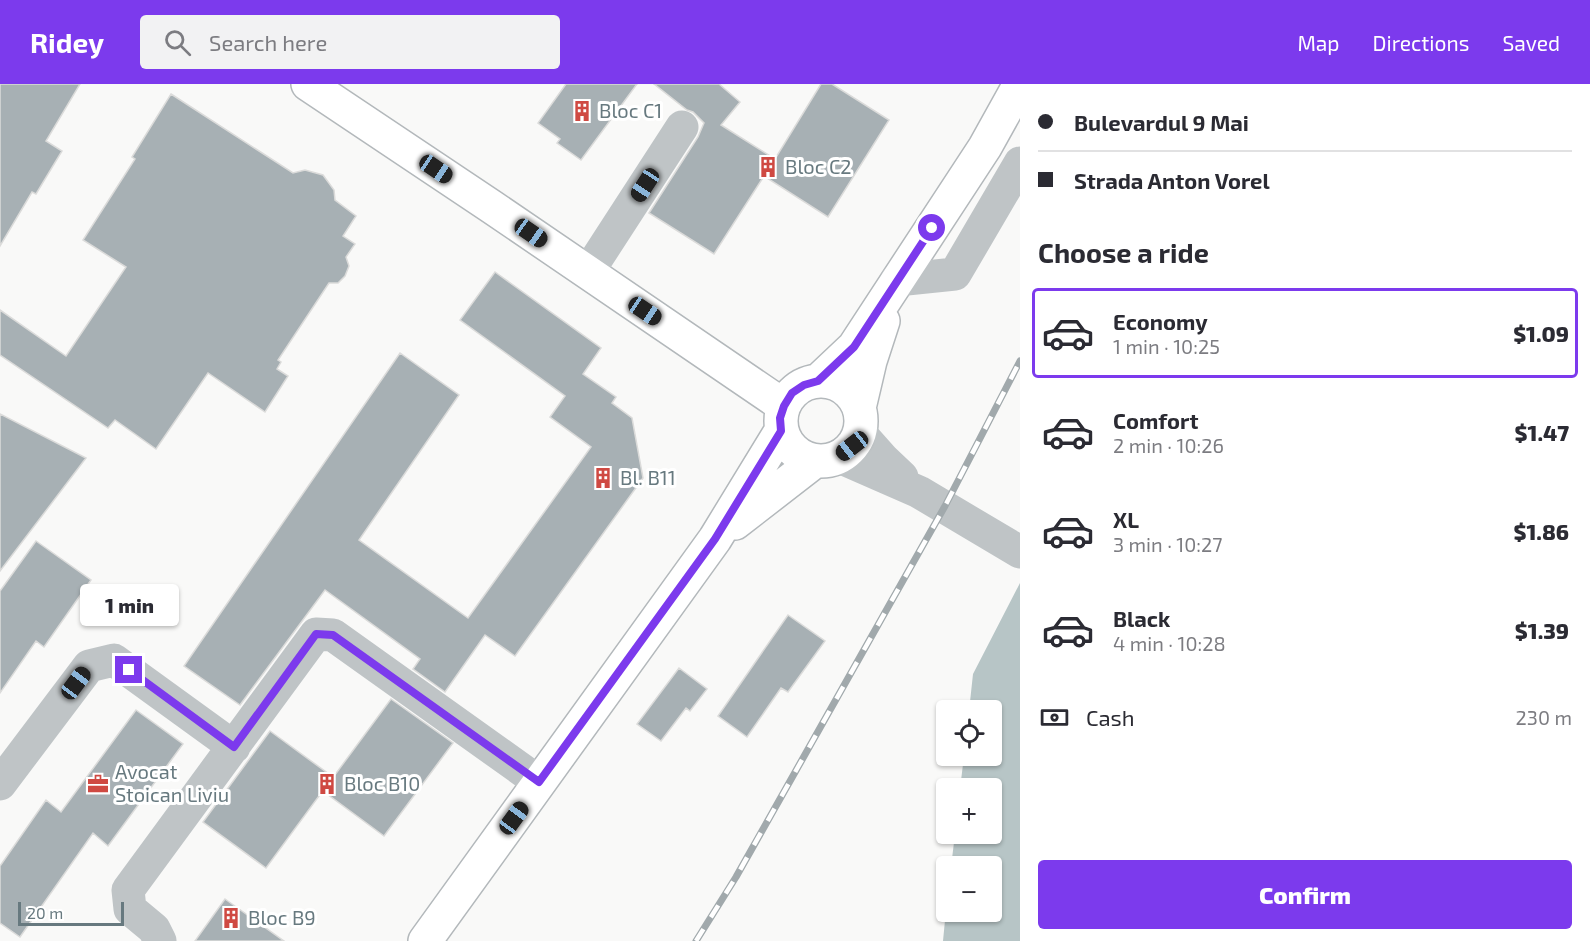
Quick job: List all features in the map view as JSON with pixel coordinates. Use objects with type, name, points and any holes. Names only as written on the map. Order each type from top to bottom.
[{"type":"main road","points":[[818,381],[854,347],[985,147],[1020,84]]},
{"type":"main road","points":[[320,87],[588,272],[782,418],[786,442],[794,451],[804,458],[827,459]]},
{"type":"main road","points":[[715,539],[827,459],[852,446],[870,361],[897,280]]},
{"type":"main road","points":[[425,941],[715,539],[782,418],[792,393],[804,385],[818,381],[835,383],[850,393],[859,420]]},
{"type":"street","points":[[588,272],[682,127]]},
{"type":"street","points":[[897,280],[955,274],[1020,164]]},
{"type":"street","points":[[859,420],[883,459],[919,492]]},
{"type":"street","points":[[827,459],[919,492],[1018,551]]},
{"type":"street","points":[[160,941],[154,929],[130,909],[128,890],[316,634],[333,635],[539,782]]},
{"type":"street","points":[[0,784],[89,666],[114,660],[234,747]]},
{"type":"shaded area","points":[[1020,583],[1020,941],[943,941],[945,922],[1002,922],[1002,856],[952,856],[954,844],[1002,844],[1002,778],[961,778],[963,766],[1002,766],[1002,700],[970,700],[973,674]]},
{"type":"building","points":[[0,84],[80,84],[46,141],[62,151],[36,194],[32,192],[0,246]]},
{"type":"building","name":"Bloc C1","points":[[566,84],[637,84],[581,160],[557,143],[560,139],[538,123]]},
{"type":"building","name":"Bloc C2","points":[[654,84],[719,84],[740,102],[721,125],[775,159],[821,84],[832,84],[889,120],[828,217],[764,176],[714,254],[649,213],[698,137],[704,123],[693,112],[687,110]]},
{"type":"building","points":[[171,94],[293,173],[305,170],[323,175],[334,190],[335,200],[356,216],[343,236],[355,244],[346,257],[349,266],[345,276],[338,283],[329,283],[278,360],[281,362],[277,369],[288,376],[265,412],[208,373],[156,449],[115,420],[108,428],[0,355],[0,310],[66,356],[126,267],[83,240],[135,159],[132,157]]},
{"type":"building","points":[[495,272],[601,348],[583,374],[616,397],[612,403],[632,418],[643,478],[515,656],[485,635],[445,692],[413,669],[420,659],[325,590],[240,705],[184,666],[400,353],[459,395],[359,540],[468,618],[591,447],[550,417],[565,396],[460,320]]},
{"type":"building","points":[[0,414],[86,458],[0,571]]},
{"type":"building","points":[[36,541],[91,580],[44,647],[36,641],[0,693],[0,591]]},
{"type":"building","points":[[788,615],[825,641],[788,692],[781,688],[747,737],[718,716]]},
{"type":"building","points":[[679,668],[707,689],[690,711],[686,708],[661,741],[637,724]]},
{"type":"building","points":[[391,699],[453,743],[384,836],[323,791]]},
{"type":"building","points":[[136,710],[183,744],[108,846],[93,833],[20,937],[0,923],[0,866],[46,800],[61,812]]},
{"type":"building","points":[[270,731],[333,777],[266,868],[203,822]]},
{"type":"building","name":"Bloc B9","points":[[225,899],[284,941],[195,941]]},
{"type":"railway","points":[[696,941],[736,877],[945,506],[1020,361]]},
{"type":"place","name":"Bloc C1","points":[[582,111]]},
{"type":"place","name":"Bloc C2","points":[[768,167]]},
{"type":"place","name":"Bl. B11","points":[[603,478]]},
{"type":"place","name":"Avocat Stoican Liviu","points":[[98,784]]},
{"type":"place","name":"Bloc B10","points":[[327,784]]},
{"type":"place","name":"Bloc B9","points":[[231,918]]},
{"type":"route","points":[[129,670],[234,747],[316,634],[333,635],[539,782],[715,539],[781,431],[780,418],[792,393],[804,385],[818,381],[854,347],[932,228]]}]
